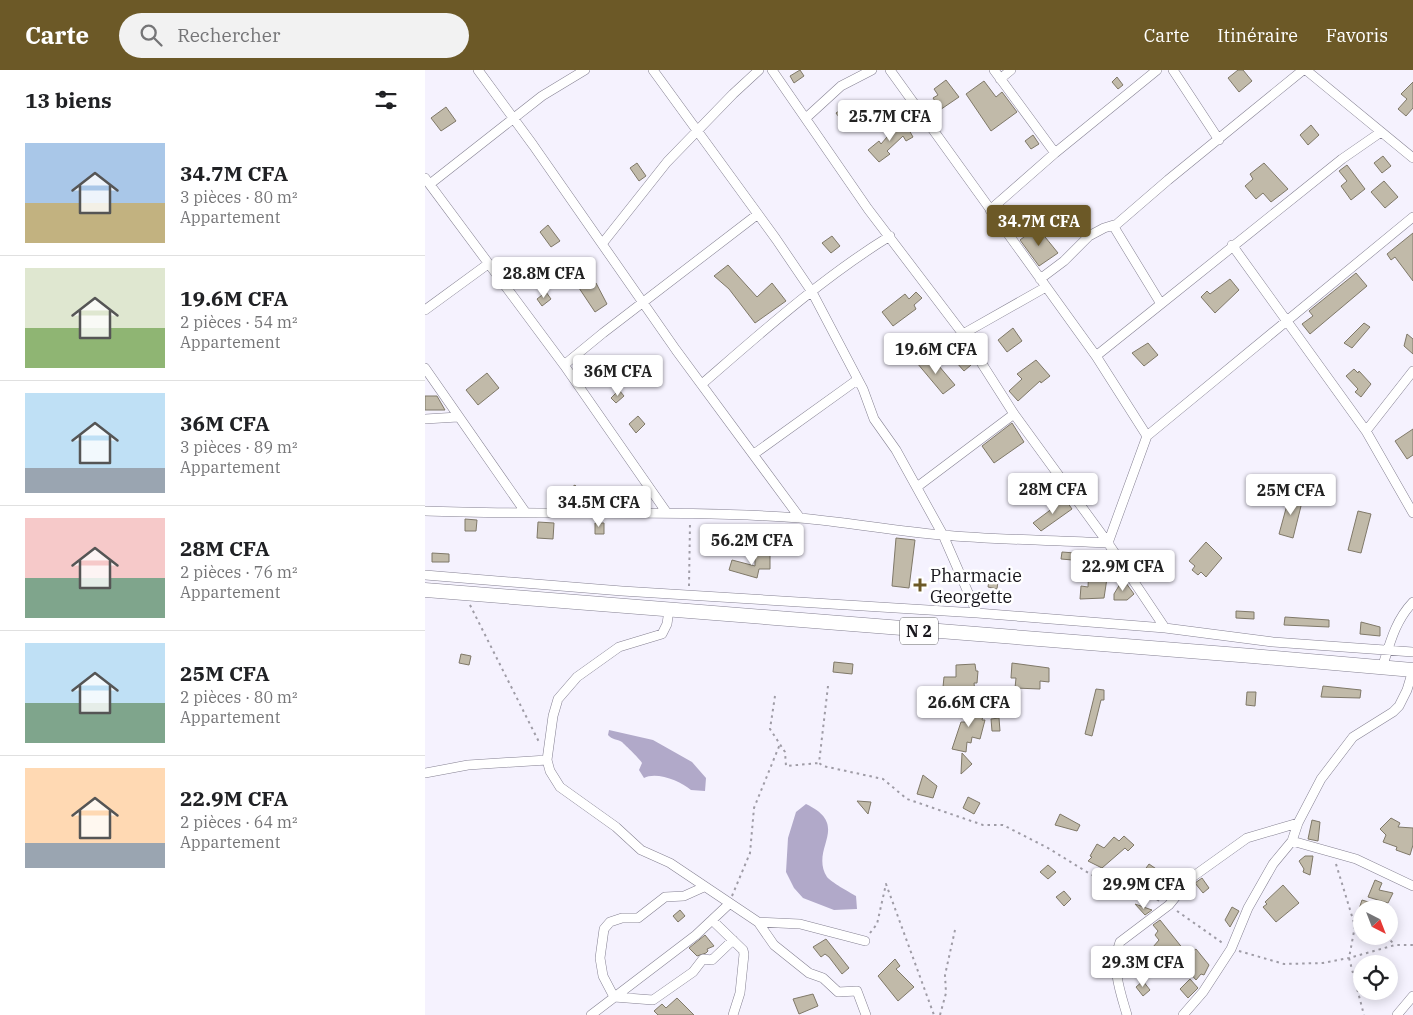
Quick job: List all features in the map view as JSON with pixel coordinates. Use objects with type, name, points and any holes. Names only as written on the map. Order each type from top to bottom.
[{"type":"main road","name":"N 2","points":[[425,590],[1413,670]]},
{"type":"street","points":[[478,70],[643,303],[800,518]]},
{"type":"street","points":[[585,70],[542,96],[428,181],[564,365],[667,514]]},
{"type":"street","points":[[653,70],[758,214],[812,292],[857,380],[874,419],[896,450],[943,535],[977,613]]},
{"type":"street","points":[[602,244],[667,162],[759,70]]},
{"type":"street","points":[[772,70],[890,236],[963,334],[1014,414],[1108,543],[1165,628]]},
{"type":"street","points":[[806,118],[841,86],[872,70]]},
{"type":"street","points":[[890,70],[1095,356],[1147,436]]},
{"type":"street","points":[[994,70],[1055,153]]},
{"type":"street","points":[[1001,79],[1011,70]]},
{"type":"street","points":[[990,210],[1055,153],[1157,70]]},
{"type":"street","points":[[1173,70],[1219,140]]},
{"type":"street","points":[[1040,279],[1064,261],[1089,236],[1103,228],[1114,226],[1305,70],[1413,158]]},
{"type":"street","points":[[1095,356],[1232,245],[1361,144],[1381,132]]},
{"type":"street","points":[[564,365],[758,214]]},
{"type":"street","points":[[1108,543],[1147,436],[1413,217]]},
{"type":"street","points":[[1114,226],[1161,304]]},
{"type":"street","points":[[702,384],[812,292],[865,252],[890,236]]},
{"type":"street","points":[[1232,245],[1366,431],[1413,513]]},
{"type":"street","points":[[425,310],[488,264]]},
{"type":"street","points":[[963,334],[1046,287]]},
{"type":"street","points":[[425,368],[458,417],[483,448],[526,514]]},
{"type":"street","points":[[1366,431],[1413,371]]},
{"type":"street","points":[[753,454],[857,380]]},
{"type":"street","points":[[917,487],[1014,414]]},
{"type":"street","points":[[425,418],[458,417]]},
{"type":"street","points":[[425,512],[526,514],[690,513],[800,518],[943,535],[1108,543]]},
{"type":"street","points":[[425,575],[465,580],[977,613],[1165,628],[1245,639],[1413,652]]},
{"type":"street","points":[[1382,668],[1394,629],[1402,613],[1413,602]]},
{"type":"street","points":[[669,610],[667,624],[662,634],[619,647],[570,684],[555,706],[547,760],[550,771],[560,787],[616,827],[641,850],[670,863],[729,904],[751,916],[758,922],[774,945],[809,973],[823,978],[838,992],[857,991],[866,1015]]},
{"type":"street","points":[[1183,1015],[1203,992],[1231,949],[1248,908],[1273,864],[1292,841],[1298,823],[1321,779],[1353,737],[1393,712],[1399,706],[1407,690],[1413,670]]},
{"type":"street","points":[[425,773],[468,765],[547,760]]},
{"type":"street","points":[[1127,1015],[1117,976],[1116,960],[1119,942],[1169,906],[1191,878],[1247,838],[1298,823]]},
{"type":"street","points":[[1292,841],[1356,859],[1413,886]]},
{"type":"street","points":[[614,997],[603,976],[601,958],[604,929],[610,922],[623,918],[638,918],[665,897],[684,896],[704,887]]},
{"type":"street","points":[[591,1015],[696,935],[729,904]]},
{"type":"street","points":[[712,920],[743,950],[744,954],[740,992],[733,1015]]},
{"type":"street","points":[[758,922],[800,924],[865,941]]},
{"type":"street","points":[[614,997],[653,1000],[693,972],[703,959],[712,960],[733,940]]},
{"type":"street","points":[[1397,1015],[1413,996]]},
{"type":"path","points":[[689,595],[690,513]]},
{"type":"path","points":[[464,592],[547,760]]},
{"type":"path","points":[[819,763],[828,686]]},
{"type":"path","points":[[775,696],[770,729],[785,752],[786,766],[819,763],[823,766],[883,779],[907,799],[983,825],[1003,825],[1048,848],[1095,877],[1107,876],[1169,906],[1231,949],[1284,964],[1323,963],[1395,945]]},
{"type":"path","points":[[729,904],[750,853],[754,808],[780,744]]},
{"type":"path","points":[[1333,852],[1353,919]]},
{"type":"path","points":[[865,941],[877,924],[886,884],[934,1015]]},
{"type":"path","points":[[940,1015],[947,993],[945,975],[955,930]]},
{"type":"path","points":[[1353,937],[1349,958],[1364,1015]]},
{"type":"path","points":[[1398,945],[1413,945]]},
{"type":"shaded area","points":[[609,730],[653,740],[692,762],[706,778],[705,791],[691,790],[675,780],[662,776],[644,778],[639,770],[641,761],[622,742],[610,737],[608,735]]},
{"type":"shaded area","points":[[806,804],[819,812],[826,821],[828,829],[823,866],[827,877],[856,896],[857,909],[834,910],[803,898],[794,888],[786,872],[788,838],[796,812]]},
{"type":"building","points":[[800,70],[804,76],[794,83],[790,76]]},
{"type":"building","points":[[1238,70],[1243,70],[1252,81],[1239,92],[1228,78]]},
{"type":"building","points":[[1117,77],[1123,85],[1118,89],[1112,82]]},
{"type":"building","points":[[946,80],[959,97],[931,116],[925,108],[935,101],[933,98],[938,95],[934,89]]},
{"type":"building","points":[[984,81],[996,97],[1002,92],[1017,112],[991,131],[966,94]]},
{"type":"building","points":[[1413,82],[1413,108],[1406,116],[1398,109],[1407,99],[1401,94]]},
{"type":"building","points":[[852,102],[864,120],[848,130],[836,113]]},
{"type":"building","points":[[446,107],[456,121],[441,131],[431,118]]},
{"type":"building","points":[[905,123],[913,137],[906,141],[903,136],[887,151],[890,154],[879,162],[868,150],[879,141],[881,144],[893,130]]},
{"type":"building","points":[[1311,125],[1319,135],[1308,145],[1300,135]]},
{"type":"building","points":[[1033,135],[1039,144],[1031,149],[1025,141]]},
{"type":"building","points":[[1383,156],[1391,166],[1382,173],[1374,163]]},
{"type":"building","points":[[637,163],[646,176],[639,181],[630,168]]},
{"type":"building","points":[[1264,163],[1288,189],[1271,202],[1263,193],[1256,199],[1245,186],[1253,179],[1250,174]]},
{"type":"building","points":[[1347,165],[1365,189],[1351,200],[1341,186],[1347,181],[1339,171]]},
{"type":"building","points":[[1384,181],[1398,197],[1385,208],[1371,192]]},
{"type":"building","points":[[548,225],[560,241],[551,247],[540,232]]},
{"type":"building","points":[[1037,227],[1058,253],[1039,266],[1020,240]]},
{"type":"building","points":[[1413,233],[1413,281],[1395,257],[1391,260],[1387,254]]},
{"type":"building","points":[[832,236],[840,246],[831,253],[822,243]]},
{"type":"building","points":[[728,265],[757,297],[772,283],[786,301],[755,323],[729,289],[714,276]]},
{"type":"building","points":[[1356,273],[1367,286],[1310,334],[1302,324],[1313,316],[1309,311]]},
{"type":"building","points":[[588,278],[592,285],[596,283],[607,304],[595,312],[577,285]]},
{"type":"building","points":[[1230,279],[1239,290],[1215,313],[1201,297],[1207,291],[1210,294]]},
{"type":"building","points":[[546,292],[551,299],[542,306],[537,299]]},
{"type":"building","points":[[916,292],[922,298],[914,305],[916,309],[893,326],[882,312],[905,294],[909,299]]},
{"type":"building","points":[[1364,323],[1370,327],[1352,348],[1344,343]]},
{"type":"building","points":[[1013,328],[1022,341],[1007,352],[998,340]]},
{"type":"building","points":[[1407,334],[1413,339],[1413,354],[1404,346]]},
{"type":"building","points":[[1148,343],[1158,355],[1144,366],[1132,353]]},
{"type":"building","points":[[963,356],[971,365],[964,371],[956,362]]},
{"type":"building","points":[[923,357],[929,363],[933,359],[955,385],[943,394],[917,363]]},
{"type":"building","points":[[1036,360],[1050,376],[1041,383],[1040,381],[1018,401],[1009,391],[1022,379],[1017,374]]},
{"type":"building","points":[[1354,369],[1358,373],[1359,371],[1371,384],[1361,397],[1355,392],[1358,389],[1346,376]]},
{"type":"building","points":[[487,373],[499,388],[478,405],[466,390]]},
{"type":"building","points":[[619,390],[624,396],[616,403],[611,398]]},
{"type":"building","points":[[425,396],[437,396],[445,410],[425,410]]},
{"type":"building","points":[[638,416],[645,424],[636,433],[629,424]]},
{"type":"building","points":[[1012,423],[1024,442],[994,463],[982,446]]},
{"type":"building","points":[[1413,429],[1413,455],[1407,459],[1395,441]]},
{"type":"building","points":[[575,485],[586,499],[580,503],[569,489]]},
{"type":"building","points":[[1290,494],[1303,498],[1293,538],[1279,534]]},
{"type":"building","points":[[1065,499],[1072,509],[1041,531],[1033,523]]},
{"type":"building","points":[[1358,511],[1371,514],[1361,553],[1348,550]]},
{"type":"building","points":[[465,519],[477,520],[476,531],[465,531]]},
{"type":"building","points":[[538,522],[554,523],[553,539],[537,538]]},
{"type":"building","points":[[595,523],[604,523],[604,534],[595,534]]},
{"type":"building","points":[[896,538],[915,540],[909,588],[892,586]]},
{"type":"building","points":[[1206,542],[1222,558],[1206,577],[1201,572],[1198,575],[1192,570],[1195,566],[1189,561]]},
{"type":"building","points":[[1062,552],[1088,554],[1088,556],[1103,560],[1103,564],[1109,565],[1104,598],[1080,599],[1081,586],[1088,587],[1089,564],[1083,563],[1084,561],[1061,559]]},
{"type":"building","points":[[432,553],[449,554],[449,562],[432,562]]},
{"type":"building","points":[[755,555],[770,555],[770,569],[759,569],[757,578],[729,570],[732,560],[755,566]]},
{"type":"building","points":[[1123,579],[1134,594],[1127,600],[1114,600],[1114,594]]},
{"type":"building","points":[[989,580],[998,581],[997,589],[988,587]]},
{"type":"building","points":[[1236,611],[1254,612],[1254,619],[1236,618]]},
{"type":"building","points":[[1285,617],[1329,620],[1329,627],[1284,625]]},
{"type":"building","points":[[1361,622],[1380,627],[1380,636],[1360,634]]},
{"type":"building","points":[[461,654],[471,656],[469,665],[459,663]]},
{"type":"building","points":[[834,662],[853,664],[852,674],[833,672]]},
{"type":"building","points":[[1012,663],[1049,668],[1049,682],[1040,681],[1040,689],[1015,688],[1016,678],[1011,678]]},
{"type":"building","points":[[975,664],[976,671],[978,671],[977,683],[974,683],[975,692],[960,691],[961,687],[943,687],[944,677],[956,677],[956,665]]},
{"type":"building","points":[[1323,686],[1361,690],[1360,698],[1321,697]]},
{"type":"building","points":[[1096,689],[1104,690],[1104,700],[1101,700],[1092,736],[1085,734]]},
{"type":"building","points":[[1247,692],[1256,692],[1255,706],[1246,705]]},
{"type":"building","points":[[971,695],[976,695],[976,714],[983,716],[982,720],[985,720],[980,739],[972,737],[971,743],[967,742],[966,752],[952,749],[961,722],[968,722]]},
{"type":"building","points":[[999,718],[1000,731],[992,731],[991,719]]},
{"type":"building","points":[[962,753],[972,764],[961,774]]},
{"type":"building","points":[[923,775],[937,786],[933,798],[917,794]]},
{"type":"building","points":[[968,797],[980,803],[974,814],[963,808]]},
{"type":"building","points":[[857,801],[871,802],[868,814]]},
{"type":"building","points":[[1060,814],[1080,825],[1077,831],[1055,825]]},
{"type":"building","points":[[1391,818],[1400,823],[1398,827],[1413,828],[1413,845],[1410,855],[1396,850],[1397,847],[1383,842],[1386,835],[1380,829]]},
{"type":"building","points":[[1312,820],[1320,822],[1318,841],[1308,839]]},
{"type":"building","points":[[1124,836],[1134,845],[1128,851],[1125,848],[1102,868],[1088,861],[1092,857],[1090,856],[1097,844],[1104,848],[1114,837],[1119,841]]},
{"type":"building","points":[[1305,856],[1313,856],[1310,875],[1303,872],[1304,869],[1299,861]]},
{"type":"building","points":[[1149,864],[1171,879],[1160,896],[1141,875]]},
{"type":"building","points":[[1048,865],[1056,872],[1048,879],[1040,872]]},
{"type":"building","points":[[1202,878],[1209,888],[1203,893],[1195,883]]},
{"type":"building","points":[[1375,880],[1382,883],[1379,890],[1393,893],[1390,900],[1378,900],[1368,897]]},
{"type":"building","points":[[1283,885],[1299,903],[1276,922],[1263,907],[1267,904],[1265,902]]},
{"type":"building","points":[[1064,891],[1071,899],[1064,906],[1056,897]]},
{"type":"building","points":[[1135,904],[1152,910],[1145,915]]},
{"type":"building","points":[[1232,907],[1239,911],[1230,927],[1225,920]]},
{"type":"building","points":[[680,910],[685,916],[678,922],[673,916]]},
{"type":"building","points":[[1160,920],[1188,955],[1196,949],[1209,965],[1204,975],[1201,974],[1196,980],[1182,964],[1174,971],[1153,953],[1156,951],[1153,947],[1159,940],[1155,935],[1158,931],[1153,925]]},
{"type":"building","points":[[705,935],[714,946],[707,949],[706,953],[697,956],[689,948]]},
{"type":"building","points":[[826,939],[849,968],[842,974],[829,957],[825,954],[821,957],[813,947]]},
{"type":"building","points":[[895,959],[900,966],[896,969],[914,987],[898,1001],[878,976]]},
{"type":"building","points":[[1190,979],[1198,988],[1188,998],[1180,989]]},
{"type":"building","points":[[1143,981],[1150,990],[1143,996],[1136,987]]},
{"type":"building","points":[[813,994],[818,1006],[799,1014],[793,999]]},
{"type":"building","points":[[677,998],[694,1015],[658,1015],[654,1011],[662,1004],[666,1008]]},
{"type":"place","name":"Pharmacie Georgette","points":[[920,585]]}]
